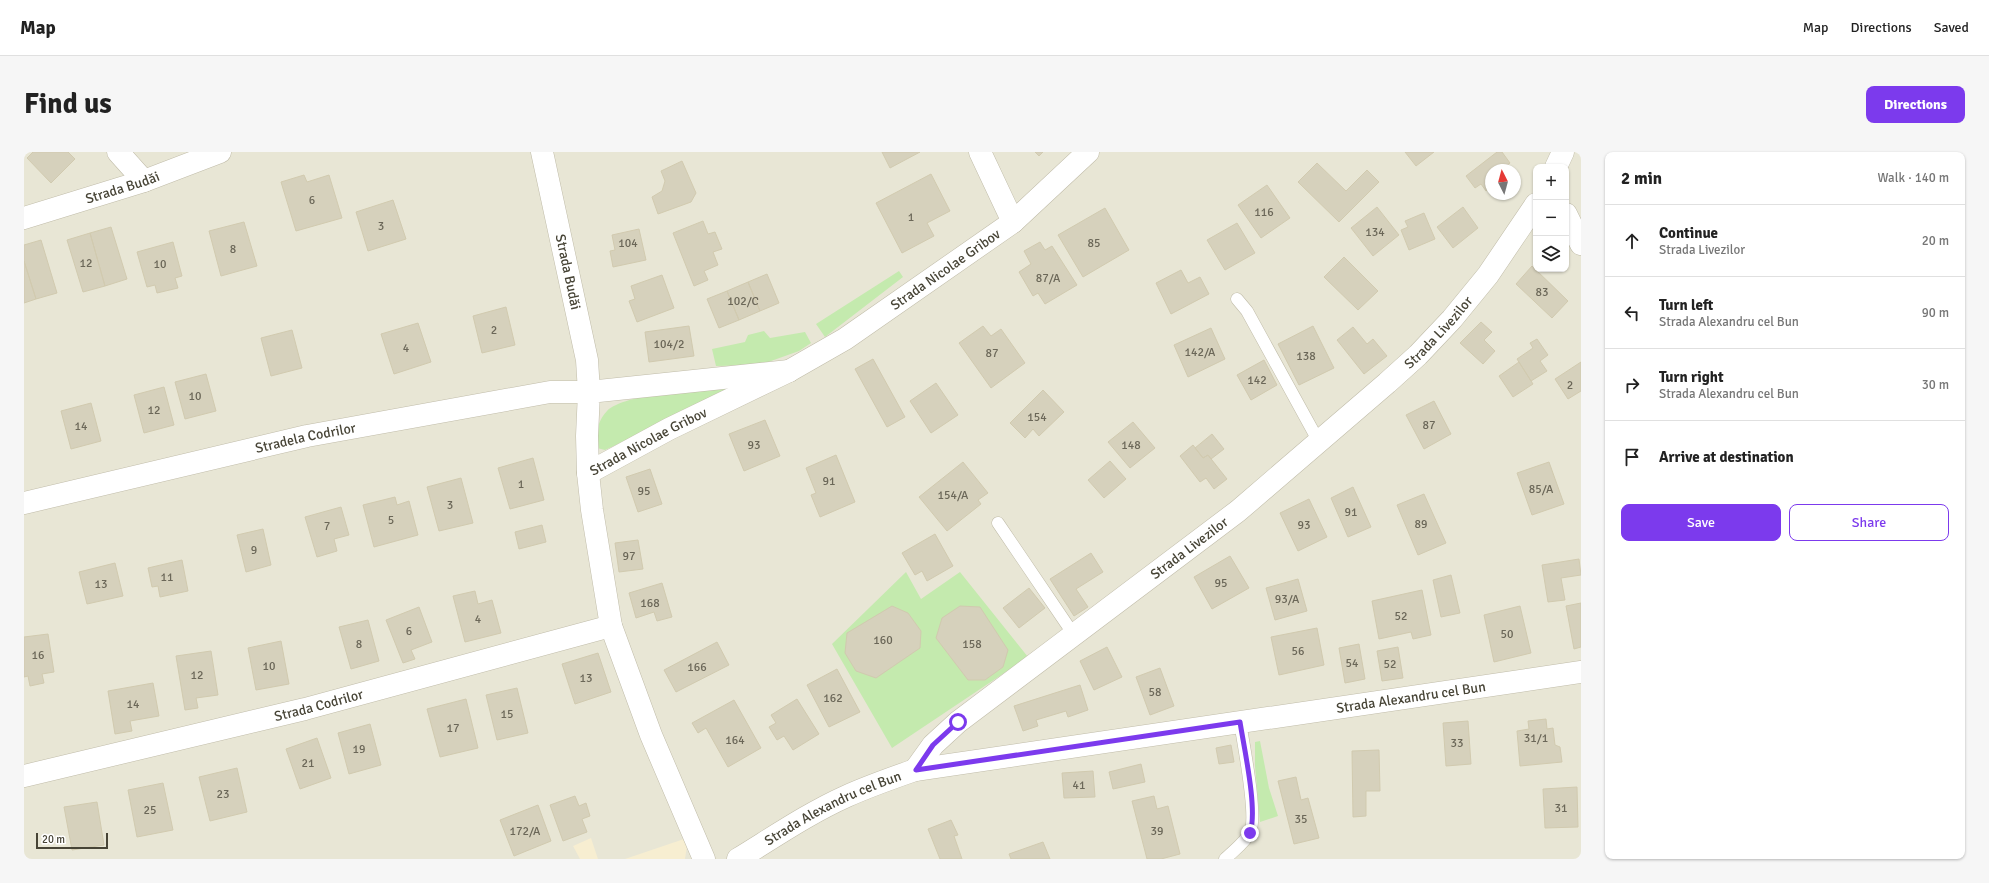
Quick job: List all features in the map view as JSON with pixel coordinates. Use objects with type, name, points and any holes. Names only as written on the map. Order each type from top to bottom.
[{"type":"street","points":[[118,152],[144,181]]},
{"type":"street","name":"Strada Budăi","points":[[24,218],[144,181],[220,152]]},
{"type":"street","name":"Strada Budăi","points":[[542,152],[587,360],[589,392]]},
{"type":"street","points":[[980,152],[1013,222]]},
{"type":"street","name":"Strada Nicolae Gribov","points":[[789,371],[589,392],[586,436],[588,473],[670,429],[789,371],[844,339],[1013,222],[1088,152]]},
{"type":"street","points":[[1557,164],[1563,152]]},
{"type":"street","name":"Strada Livezilor","points":[[916,770],[933,745],[958,722],[1238,511],[1418,355],[1452,319],[1488,275],[1533,208]]},
{"type":"street","points":[[1569,220],[1581,244]]},
{"type":"street","name":"Stradela Codrilor","points":[[24,503],[307,436],[550,392],[589,392]]},
{"type":"street","points":[[588,473],[592,510],[611,626],[651,735],[704,859]]},
{"type":"street","name":"Strada Codrilor","points":[[24,776],[306,709],[611,626]]},
{"type":"street","name":"Strada Alexandru cel Bun","points":[[738,859],[801,820],[846,796],[916,770],[1581,672]]},
{"type":"lane","points":[[1237,299],[1247,311],[1319,442]]},
{"type":"lane","points":[[998,523],[1074,635]]},
{"type":"lane","points":[[1225,859],[1250,833],[1253,823],[1247,761],[1240,722]]},
{"type":"shaded area","points":[[24,152],[1581,152],[1581,859],[24,859]]},
{"type":"shaded area","points":[[591,838],[598,859],[580,859],[573,846]]},
{"type":"shaded area","points":[[684,839],[687,846],[685,859],[625,859]]},
{"type":"green space","points":[[899,271],[903,277],[825,337],[816,324]]},
{"type":"green space","points":[[764,331],[770,338],[805,332],[811,343],[799,351],[760,365],[716,366],[712,349],[745,342],[748,335]]},
{"type":"green space","points":[[727,387],[727,394],[605,450],[597,448],[599,423],[607,411],[616,405],[646,396],[664,393]]},
{"type":"green space","points":[[906,572],[921,599],[960,572],[1028,657],[892,748],[832,644]]},
{"type":"green space","points":[[1260,741],[1269,788],[1278,816],[1260,822],[1255,766],[1255,742]]},
{"type":"building","points":[[33,152],[68,152],[75,159],[51,183],[27,158]]},
{"type":"building","points":[[882,152],[920,152],[890,168]]},
{"type":"building","points":[[1035,152],[1043,152],[1039,156]]},
{"type":"building","points":[[1405,152],[1434,152],[1416,166]]},
{"type":"building","points":[[1497,152],[1502,152],[1510,163],[1485,164],[1485,190],[1481,184],[1475,188],[1466,176]]},
{"type":"building","points":[[682,161],[696,193],[691,202],[658,214],[652,197],[662,191],[665,181],[661,171]]},
{"type":"building","points":[[1317,163],[1346,191],[1367,170],[1379,182],[1339,222],[1298,182]]},
{"type":"building","points":[[931,174],[950,211],[927,223],[934,236],[902,253],[876,203]]},
{"type":"building","points":[[304,175],[307,182],[329,175],[342,218],[296,231],[281,182]]},
{"type":"building","points":[[1267,185],[1290,218],[1261,238],[1238,205]]},
{"type":"building","points":[[393,200],[406,239],[368,251],[356,212]]},
{"type":"building","points":[[1377,207],[1399,235],[1373,256],[1351,228]]},
{"type":"building","points":[[1463,207],[1478,228],[1453,248],[1437,227]]},
{"type":"building","points":[[1105,208],[1129,250],[1083,277],[1058,235]]},
{"type":"building","points":[[1424,213],[1435,239],[1409,250],[1401,230],[1408,227],[1405,221]]},
{"type":"building","points":[[703,221],[708,234],[715,232],[722,249],[713,252],[718,265],[704,271],[708,280],[694,286],[673,233]]},
{"type":"building","points":[[244,222],[257,266],[221,276],[209,231]]},
{"type":"building","points":[[1237,223],[1255,253],[1225,270],[1207,240]]},
{"type":"building","points":[[111,227],[127,279],[105,286],[90,233]]},
{"type":"building","points":[[639,229],[646,260],[613,267],[610,251],[615,250],[612,235]]},
{"type":"building","points":[[90,233],[105,286],[83,292],[67,240]]},
{"type":"building","points":[[41,240],[57,293],[36,299],[24,261],[24,245]]},
{"type":"building","points":[[173,242],[182,276],[175,278],[178,288],[157,293],[155,285],[147,287],[137,252]]},
{"type":"building","points":[[1040,242],[1045,250],[1052,246],[1077,285],[1045,304],[1038,293],[1033,296],[1019,272],[1031,264],[1024,251]]},
{"type":"building","points":[[1344,257],[1378,291],[1358,310],[1324,277]]},
{"type":"building","points":[[24,261],[36,299],[24,303]]},
{"type":"building","points":[[1532,266],[1533,272],[1538,272],[1568,301],[1552,318],[1516,284]]},
{"type":"building","points":[[1181,270],[1188,283],[1200,277],[1209,294],[1171,314],[1156,283]]},
{"type":"building","points":[[767,274],[779,303],[760,311],[748,282]]},
{"type":"building","points":[[662,275],[674,308],[637,322],[629,301],[635,299],[631,286]]},
{"type":"building","points":[[748,282],[760,311],[739,320],[727,291]]},
{"type":"building","points":[[727,291],[739,320],[719,328],[707,299]]},
{"type":"building","points":[[506,307],[515,345],[482,353],[473,316]]},
{"type":"building","points":[[1481,322],[1492,332],[1484,340],[1495,351],[1483,364],[1460,343]]},
{"type":"building","points":[[418,323],[431,362],[394,374],[381,334]]},
{"type":"building","points":[[689,326],[694,356],[649,362],[645,332]]},
{"type":"building","points":[[983,326],[991,336],[1001,329],[1025,363],[991,388],[959,343]]},
{"type":"building","points":[[1313,326],[1334,368],[1299,385],[1278,344]]},
{"type":"building","points":[[1353,327],[1367,344],[1373,339],[1387,356],[1364,374],[1337,340]]},
{"type":"building","points":[[1211,328],[1225,359],[1188,377],[1174,345]]},
{"type":"building","points":[[292,330],[302,368],[271,376],[261,338]]},
{"type":"building","points":[[1537,339],[1548,355],[1540,361],[1547,371],[1531,381],[1517,359],[1533,348],[1530,343]]},
{"type":"building","points":[[873,359],[905,417],[887,427],[855,369]]},
{"type":"building","points":[[1264,360],[1277,385],[1251,400],[1237,375]]},
{"type":"building","points":[[1519,362],[1533,384],[1513,397],[1499,376]]},
{"type":"building","points":[[1581,362],[1581,391],[1568,399],[1555,379]]},
{"type":"building","points":[[206,374],[216,411],[185,419],[175,382]]},
{"type":"building","points":[[936,383],[958,415],[931,433],[910,401]]},
{"type":"building","points":[[164,387],[174,425],[144,433],[134,395]]},
{"type":"building","points":[[1043,390],[1064,412],[1039,436],[1033,429],[1025,438],[1010,423]]},
{"type":"building","points":[[1434,401],[1451,434],[1424,449],[1406,415]]},
{"type":"building","points":[[91,403],[101,441],[71,449],[61,411]]},
{"type":"building","points":[[765,420],[780,456],[744,471],[729,434]]},
{"type":"building","points":[[1133,422],[1155,448],[1130,468],[1108,442]]},
{"type":"building","points":[[1212,434],[1224,449],[1211,459],[1208,455],[1203,458],[1195,448]]},
{"type":"building","points":[[1193,445],[1203,458],[1208,455],[1227,479],[1214,489],[1206,478],[1200,482],[1180,456]]},
{"type":"building","points":[[836,455],[855,502],[820,517],[811,495],[816,493],[806,468]]},
{"type":"building","points":[[533,458],[544,500],[510,509],[498,468]]},
{"type":"building","points":[[1110,461],[1126,479],[1104,498],[1088,480]]},
{"type":"building","points":[[963,462],[988,493],[978,500],[981,504],[947,531],[919,497]]},
{"type":"building","points":[[1549,462],[1564,504],[1532,515],[1517,473]]},
{"type":"building","points":[[650,469],[662,504],[638,512],[626,477]]},
{"type":"building","points":[[461,478],[473,523],[439,531],[427,487]]},
{"type":"building","points":[[1353,487],[1371,527],[1348,537],[1331,498]]},
{"type":"building","points":[[1424,494],[1446,543],[1418,555],[1397,505]]},
{"type":"building","points":[[395,497],[397,505],[409,501],[418,535],[374,547],[363,505]]},
{"type":"building","points":[[1309,499],[1327,537],[1298,551],[1280,513]]},
{"type":"building","points":[[341,507],[349,535],[334,539],[337,551],[317,557],[305,517]]},
{"type":"building","points":[[542,525],[546,542],[519,549],[515,532]]},
{"type":"building","points":[[263,529],[271,565],[246,572],[237,535]]},
{"type":"building","points":[[935,534],[953,566],[927,581],[922,571],[915,575],[902,553]]},
{"type":"building","points":[[638,540],[643,569],[619,572],[615,543]]},
{"type":"building","points":[[1091,553],[1103,572],[1076,589],[1088,607],[1074,616],[1050,579]]},
{"type":"building","points":[[1230,556],[1249,588],[1212,609],[1194,577]]},
{"type":"building","points":[[1579,559],[1581,575],[1561,578],[1565,600],[1548,602],[1542,565]]},
{"type":"building","points":[[182,560],[188,591],[160,597],[158,586],[152,587],[148,568]]},
{"type":"building","points":[[115,563],[123,596],[87,604],[79,572]]},
{"type":"building","points":[[1451,575],[1460,613],[1441,617],[1433,580]]},
{"type":"building","points":[[1298,579],[1307,611],[1275,620],[1266,588]]},
{"type":"building","points":[[662,583],[672,617],[657,621],[654,612],[636,618],[629,593]]},
{"type":"building","points":[[1029,588],[1045,608],[1019,628],[1003,608]]},
{"type":"building","points":[[1422,590],[1431,635],[1413,639],[1411,632],[1379,639],[1372,601]]},
{"type":"building","points":[[475,591],[478,604],[492,600],[501,633],[465,642],[453,596]]},
{"type":"building","points":[[1581,603],[1581,647],[1574,649],[1566,606]]},
{"type":"building","points":[[892,606],[908,613],[921,631],[920,648],[876,678],[856,671],[845,653],[847,633]]},
{"type":"building","points":[[960,606],[980,607],[1008,650],[1003,667],[985,680],[968,680],[936,638],[942,618]]},
{"type":"building","points":[[1520,606],[1531,653],[1494,662],[1484,615]]},
{"type":"building","points":[[419,607],[432,642],[411,650],[415,659],[403,663],[386,620]]},
{"type":"building","points":[[368,620],[379,661],[351,669],[339,627]]},
{"type":"building","points":[[1317,628],[1324,665],[1279,675],[1271,637]]},
{"type":"building","points":[[48,634],[54,672],[42,674],[44,683],[30,686],[28,676],[24,677],[24,637]]},
{"type":"building","points":[[281,641],[289,684],[256,690],[248,648]]},
{"type":"building","points":[[717,642],[729,665],[676,692],[664,670]]},
{"type":"building","points":[[1359,644],[1365,679],[1345,683],[1339,648]]},
{"type":"building","points":[[1107,647],[1122,677],[1094,690],[1080,661]]},
{"type":"building","points":[[1398,647],[1403,678],[1382,681],[1377,651]]},
{"type":"building","points":[[211,651],[218,695],[196,698],[198,708],[185,710],[176,656]]},
{"type":"building","points":[[598,653],[611,692],[575,704],[562,664]]},
{"type":"building","points":[[1160,668],[1174,706],[1150,715],[1136,677]]},
{"type":"building","points":[[837,669],[860,712],[829,727],[807,685]]},
{"type":"building","points":[[153,683],[159,716],[130,721],[132,731],[115,734],[108,691]]},
{"type":"building","points":[[1080,685],[1088,710],[1068,717],[1066,711],[1036,720],[1038,726],[1023,731],[1014,706]]},
{"type":"building","points":[[517,688],[528,733],[497,740],[486,695]]},
{"type":"building","points":[[466,699],[478,748],[440,757],[427,709]]},
{"type":"building","points":[[797,699],[819,734],[793,750],[784,736],[777,740],[769,727],[776,723],[771,715]]},
{"type":"building","points":[[734,700],[761,748],[728,767],[706,728],[698,733],[692,723]]},
{"type":"building","points":[[1546,719],[1547,729],[1553,728],[1555,745],[1560,747],[1562,762],[1520,766],[1517,731],[1529,729],[1528,721]]},
{"type":"building","points":[[1468,721],[1471,764],[1446,766],[1443,723]]},
{"type":"building","points":[[370,724],[381,765],[349,774],[338,733]]},
{"type":"building","points":[[317,738],[331,778],[300,789],[286,749]]},
{"type":"building","points":[[1231,745],[1234,762],[1219,764],[1216,748]]},
{"type":"building","points":[[1379,750],[1380,791],[1366,791],[1366,816],[1353,817],[1352,751]]},
{"type":"building","points":[[1141,764],[1145,782],[1113,789],[1109,772]]},
{"type":"building","points":[[237,768],[247,812],[210,821],[199,777]]},
{"type":"building","points":[[1093,771],[1095,797],[1064,798],[1062,773]]},
{"type":"building","points":[[1296,777],[1301,800],[1308,798],[1319,838],[1294,844],[1278,781]]},
{"type":"building","points":[[163,783],[173,830],[137,837],[128,790]]},
{"type":"building","points":[[1577,787],[1578,827],[1545,828],[1543,789]]},
{"type":"building","points":[[575,796],[579,806],[586,803],[590,816],[582,819],[587,832],[563,841],[550,805]]},
{"type":"building","points":[[1154,796],[1157,809],[1168,806],[1180,854],[1161,859],[1147,859],[1132,801]]},
{"type":"building","points":[[97,802],[104,845],[72,850],[64,807]]},
{"type":"building","points":[[538,805],[551,841],[514,856],[500,820]]},
{"type":"building","points":[[951,820],[958,835],[954,836],[962,859],[940,859],[928,829]]},
{"type":"building","points":[[1043,842],[1050,859],[1011,859],[1009,854]]},
{"type":"route","points":[[958,722],[933,745],[916,770],[975,760],[1240,722],[1247,761],[1253,823],[1250,833]]}]
